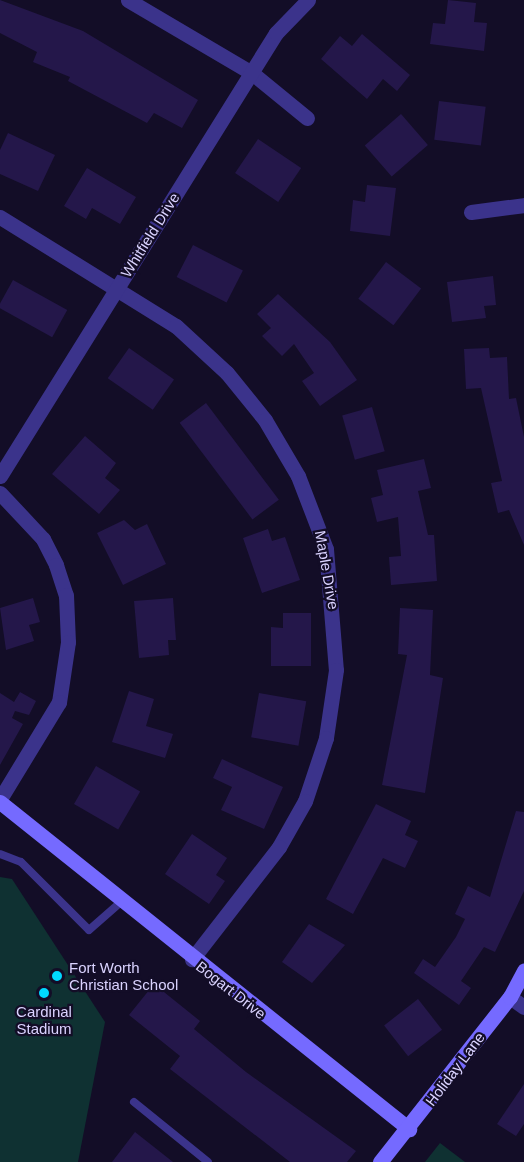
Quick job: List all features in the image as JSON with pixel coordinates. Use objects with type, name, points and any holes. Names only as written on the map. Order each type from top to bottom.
[{"type":"street","points":[[128,0],[252,73],[307,118]]},
{"type":"street","name":"Whitfield Drive","points":[[0,476],[276,33],[308,0]]},
{"type":"street","points":[[471,212],[524,205]]},
{"type":"street","name":"Maple Drive","points":[[0,217],[118,287],[176,326],[227,373],[266,420],[315,510],[335,616],[336,670],[326,738],[305,801],[279,847],[192,959]]},
{"type":"street","points":[[0,493],[43,539],[56,565],[66,595],[68,642],[59,702],[0,801]]},
{"type":"street","name":"Bogart Drive","points":[[0,801],[192,959],[410,1129]]},
{"type":"street","name":"Holiday Lane","points":[[380,1162],[410,1129],[510,997],[524,971]]},
{"type":"street","points":[[510,997],[524,1007]]},
{"type":"lane","points":[[0,854],[21,862],[89,930],[122,901]]},
{"type":"lane","points":[[134,1102],[208,1162]]},
{"type":"green space","name":"Cardinal Stadium","points":[[0,877],[12,879],[105,1022],[78,1162],[0,1162]]},
{"type":"green space","points":[[440,1143],[465,1162],[425,1162]]},
{"type":"building","points":[[0,0],[83,31],[198,100],[182,128],[154,113],[147,123],[68,81],[70,77],[33,62],[37,52],[0,33]]},
{"type":"building","points":[[448,0],[476,3],[474,22],[487,23],[484,51],[430,44],[433,23],[445,24]]},
{"type":"building","points":[[362,34],[410,75],[397,91],[383,79],[367,99],[321,59],[340,36],[352,46]]},
{"type":"building","points":[[439,101],[486,107],[481,145],[434,140]]},
{"type":"building","points":[[401,114],[428,145],[392,176],[365,145]]},
{"type":"building","points":[[8,133],[55,155],[38,191],[0,174],[0,150]]},
{"type":"building","points":[[258,139],[301,168],[278,202],[235,173]]},
{"type":"building","points":[[87,168],[136,197],[120,224],[92,208],[86,219],[64,206]]},
{"type":"building","points":[[367,185],[396,188],[390,236],[350,231],[353,200],[365,202]]},
{"type":"building","points":[[193,245],[243,270],[227,302],[177,277]]},
{"type":"building","points":[[386,262],[421,288],[393,325],[358,299]]},
{"type":"building","points":[[493,276],[496,305],[484,306],[486,318],[452,322],[447,282]]},
{"type":"building","points":[[13,280],[67,310],[52,337],[0,308],[0,303]]},
{"type":"building","points":[[278,294],[330,342],[357,380],[320,406],[302,381],[314,373],[294,344],[282,356],[262,336],[271,328],[257,314]]},
{"type":"building","points":[[129,348],[174,380],[153,410],[108,378]]},
{"type":"building","points":[[489,348],[490,358],[507,357],[509,399],[516,398],[524,437],[524,545],[509,510],[498,513],[491,483],[502,481],[481,388],[466,389],[464,349]]},
{"type":"building","points":[[206,403],[279,500],[252,519],[180,423]]},
{"type":"building","points":[[372,407],[385,451],[355,460],[342,416]]},
{"type":"building","points":[[85,436],[116,463],[105,478],[120,490],[99,514],[52,474]]},
{"type":"building","points":[[424,459],[431,488],[418,491],[428,535],[434,535],[437,581],[391,585],[389,557],[401,556],[398,517],[377,522],[371,498],[383,495],[377,470]]},
{"type":"building","points":[[124,520],[135,530],[147,524],[166,564],[123,585],[97,533]]},
{"type":"building","points":[[268,529],[272,541],[285,537],[300,580],[262,593],[243,538]]},
{"type":"building","points":[[33,598],[40,622],[29,625],[34,641],[6,650],[0,608]]},
{"type":"building","points":[[173,598],[176,640],[168,640],[169,655],[139,658],[134,601]]},
{"type":"building","points":[[400,608],[433,610],[430,675],[443,678],[425,793],[382,785],[407,655],[398,654]]},
{"type":"building","points":[[283,613],[311,613],[311,666],[271,666],[271,627],[283,628]]},
{"type":"building","points":[[129,691],[154,699],[146,726],[173,734],[165,758],[112,742]]},
{"type":"building","points":[[20,692],[36,701],[29,715],[15,711],[12,718],[23,724],[0,765],[0,693],[14,702]]},
{"type":"building","points":[[259,693],[306,701],[298,746],[251,737]]},
{"type":"building","points":[[222,759],[283,787],[264,829],[221,810],[232,787],[213,778]]},
{"type":"building","points":[[96,766],[140,792],[118,830],[74,804]]},
{"type":"building","points":[[376,804],[411,821],[405,835],[418,841],[405,868],[383,858],[353,914],[326,899]]},
{"type":"building","points":[[516,811],[524,812],[524,891],[495,952],[484,947],[461,981],[471,988],[459,1005],[414,973],[423,959],[435,967],[456,937],[465,919],[455,914],[468,886],[490,897]]},
{"type":"building","points":[[192,834],[227,858],[216,875],[225,881],[209,904],[165,874]]},
{"type":"building","points":[[309,924],[345,945],[312,983],[282,962]]},
{"type":"building","points":[[154,984],[200,1021],[194,1029],[246,1072],[356,1151],[347,1162],[290,1162],[170,1069],[180,1056],[129,1015]]},
{"type":"building","points":[[418,999],[442,1030],[408,1056],[384,1025]]},
{"type":"building","points":[[524,1084],[524,1124],[516,1136],[497,1124]]},
{"type":"building","points":[[135,1132],[173,1162],[112,1162]]},
{"type":"place","name":"Fort Worth Christian School","points":[[57,976]]},
{"type":"place","name":"Cardinal Stadium","points":[[44,993]]}]
